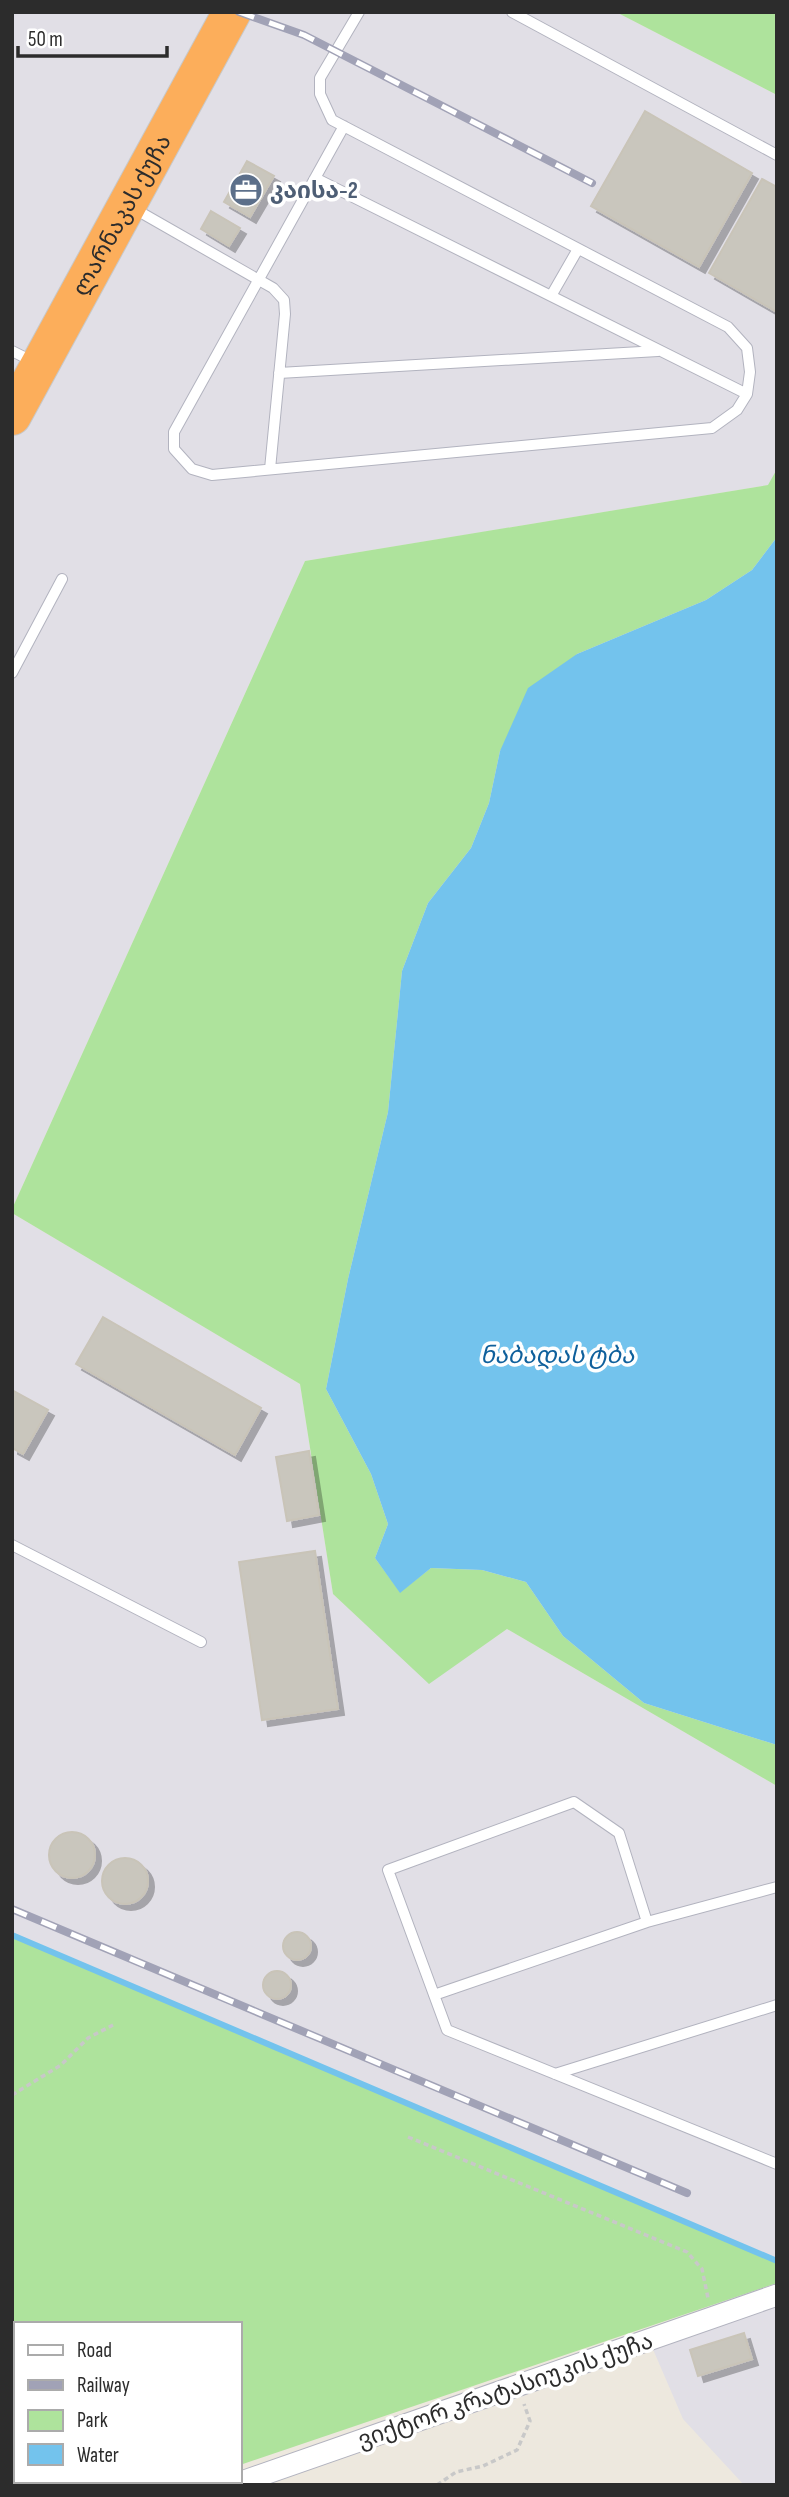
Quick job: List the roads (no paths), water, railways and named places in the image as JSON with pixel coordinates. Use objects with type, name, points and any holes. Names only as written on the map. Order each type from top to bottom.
[{"type":"highway","name":"ლარნაკას ქუჩა","points":[[12,416],[26,358],[127,204],[232,12]]},
{"type":"street","name":"ვიქტორ კრატასიუკის ქუჩა","points":[[242,2482],[777,2295]]},
{"type":"lane","points":[[344,126],[174,432],[174,449],[192,469],[212,475],[712,428],[737,410],[747,394],[750,372],[747,348],[728,327],[578,249],[344,126],[332,120],[320,94],[320,78],[359,12]]},
{"type":"lane","points":[[512,12],[777,155]]},
{"type":"lane","points":[[314,178],[747,394]]},
{"type":"lane","points":[[127,204],[273,288],[284,300],[270,469]]},
{"type":"lane","points":[[551,296],[578,249]]},
{"type":"lane","points":[[279,373],[661,351]]},
{"type":"lane","points":[[12,673],[62,579]]},
{"type":"lane","points":[[12,1545],[201,1642]]},
{"type":"lane","points":[[648,1922],[620,1833],[574,1802],[388,1870],[447,2030],[777,2164]]},
{"type":"lane","points":[[434,1995],[648,1922],[777,1887]]},
{"type":"lane","points":[[555,2074],[777,2005]]},
{"type":"water","name":"ნაბადას ტბა","points":[[777,537],[777,1745],[644,1703],[563,1636],[526,1582],[482,1570],[431,1568],[400,1593],[375,1558],[388,1524],[371,1474],[326,1389],[348,1279],[388,1112],[402,971],[428,903],[471,848],[489,803],[500,751],[528,688],[577,654],[706,600],[752,570]]},
{"type":"waterway","points":[[12,1935],[777,2261]]},
{"type":"railway","points":[[239,12],[304,35],[592,183]]},
{"type":"railway","points":[[12,1909],[687,2193]]},
{"type":"place","name":"კაისა-2","points":[[246,190]]}]
